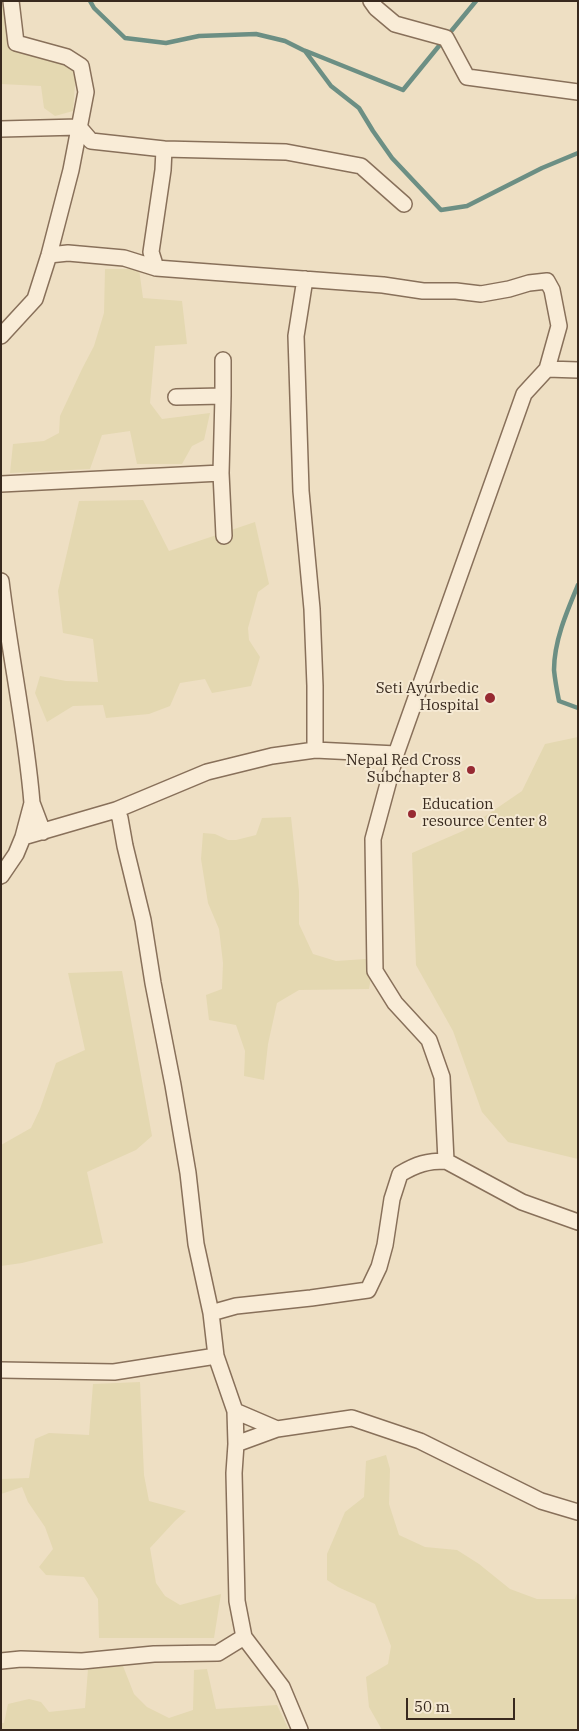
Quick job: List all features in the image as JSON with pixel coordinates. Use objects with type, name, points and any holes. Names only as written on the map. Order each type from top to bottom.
[{"type":"street","points":[[1,336],[35,299],[49,255],[70,170],[86,92],[81,66],[67,57],[16,43],[11,1]]},
{"type":"street","points":[[371,1],[376,8],[395,24],[446,38],[467,77],[578,92]]},
{"type":"street","points":[[1,130],[79,127]]},
{"type":"street","points":[[79,127],[91,142],[164,150],[286,152],[361,166],[404,204]]},
{"type":"street","points":[[156,268],[151,252],[163,170],[164,150]]},
{"type":"street","points":[[49,255],[68,253],[124,258],[156,268],[383,285],[423,292],[456,291],[481,294],[529,283],[547,281],[552,290],[558,326],[547,369],[524,394],[396,754],[373,839],[375,971],[395,1003],[429,1040],[442,1077],[446,1161]]},
{"type":"street","points":[[305,279],[296,336],[302,491],[312,609],[315,750]]},
{"type":"street","points":[[223,360],[221,473],[224,536]]},
{"type":"street","points":[[547,369],[578,370]]},
{"type":"street","points":[[176,397],[223,396]]},
{"type":"street","points":[[1,484],[221,473]]},
{"type":"street","points":[[1,581],[7,630],[22,716],[32,803],[43,832]]},
{"type":"street","points":[[23,837],[116,810],[207,772],[272,756],[315,750],[396,754]]},
{"type":"street","points":[[1,876],[16,854],[23,837],[32,803]]},
{"type":"street","points":[[116,810],[120,818],[125,846],[144,920],[153,983],[180,1124],[196,1244],[211,1313],[216,1356],[235,1411],[234,1482],[237,1601],[244,1637],[282,1687],[300,1730]]},
{"type":"street","points":[[211,1313],[236,1306],[368,1290],[379,1267],[386,1245],[392,1199],[400,1174],[414,1166],[431,1161],[446,1161],[522,1202],[578,1222]]},
{"type":"street","points":[[1,1370],[114,1372],[216,1356]]},
{"type":"street","points":[[235,1411],[277,1429]]},
{"type":"street","points":[[236,1444],[277,1429],[352,1418],[420,1441],[541,1501],[578,1512]]},
{"type":"street","points":[[1,1661],[21,1659],[82,1661],[154,1654],[218,1653],[244,1637]]},
{"type":"shaded area","points":[[1,1],[5,1],[9,29],[75,69],[73,111],[55,116],[44,108],[41,86],[1,84]]},
{"type":"shaded area","points":[[105,269],[139,269],[143,298],[182,301],[187,344],[155,346],[150,403],[162,419],[210,413],[204,440],[192,446],[182,464],[137,464],[130,431],[102,435],[90,469],[10,473],[13,444],[44,441],[59,433],[60,416],[94,346],[104,313]]},
{"type":"shaded area","points":[[143,500],[169,551],[255,522],[269,584],[258,592],[248,628],[249,640],[260,657],[251,686],[212,693],[205,679],[180,683],[170,706],[149,714],[106,718],[103,705],[73,706],[47,722],[35,693],[40,676],[66,681],[98,682],[93,639],[63,633],[58,591],[79,501]]},
{"type":"shaded area","points":[[578,737],[578,1159],[508,1142],[482,1112],[453,1031],[416,965],[412,853],[465,830],[522,791],[545,744]]},
{"type":"shaded area","points":[[291,817],[299,891],[299,924],[313,954],[336,961],[366,959],[372,971],[369,989],[299,990],[277,1003],[268,1044],[264,1080],[244,1076],[245,1051],[236,1025],[209,1020],[206,995],[222,989],[223,963],[219,929],[208,903],[201,859],[203,833],[215,834],[228,840],[236,840],[256,835],[262,818]]},
{"type":"shaded area","points":[[122,971],[152,1136],[136,1150],[87,1172],[103,1243],[22,1263],[1,1266],[1,1145],[31,1128],[40,1109],[56,1063],[85,1050],[68,973]]},
{"type":"shaded area","points":[[140,1382],[144,1475],[149,1501],[186,1511],[150,1548],[156,1583],[165,1596],[180,1605],[221,1594],[214,1638],[99,1638],[98,1599],[84,1577],[46,1575],[39,1567],[53,1549],[45,1527],[28,1502],[22,1487],[1,1494],[1,1479],[29,1478],[35,1439],[49,1433],[89,1435],[93,1384]]},
{"type":"shaded area","points":[[386,1455],[390,1469],[389,1504],[399,1535],[425,1547],[457,1550],[479,1564],[510,1589],[537,1599],[575,1599],[578,1590],[578,1730],[382,1730],[369,1707],[366,1677],[388,1664],[391,1646],[375,1604],[327,1580],[327,1554],[345,1512],[364,1497],[366,1461]]},
{"type":"shaded area","points":[[123,1666],[134,1694],[147,1707],[169,1718],[193,1710],[194,1670],[207,1669],[216,1709],[277,1705],[289,1730],[1,1730],[1,1723],[4,1723],[8,1704],[29,1699],[41,1702],[49,1712],[85,1708],[88,1669]]},
{"type":"waterway","points":[[90,1],[94,8],[125,38],[166,43],[199,36],[256,34],[285,41],[305,51],[331,86],[359,108],[392,158],[441,210],[467,206],[542,168],[578,153]]},
{"type":"waterway","points":[[448,35],[476,1]]},
{"type":"waterway","points":[[306,51],[403,90],[443,41]]},
{"type":"waterway","points":[[578,585],[559,637],[554,670],[559,701],[578,708]]},
{"type":"place","name":"Seti Ayurbedic Hospital","points":[[490,698]]},
{"type":"place","name":"Nepal Red Cross Subchapter 8","points":[[471,770]]},
{"type":"place","name":"Education resource Center 8","points":[[412,814]]}]
